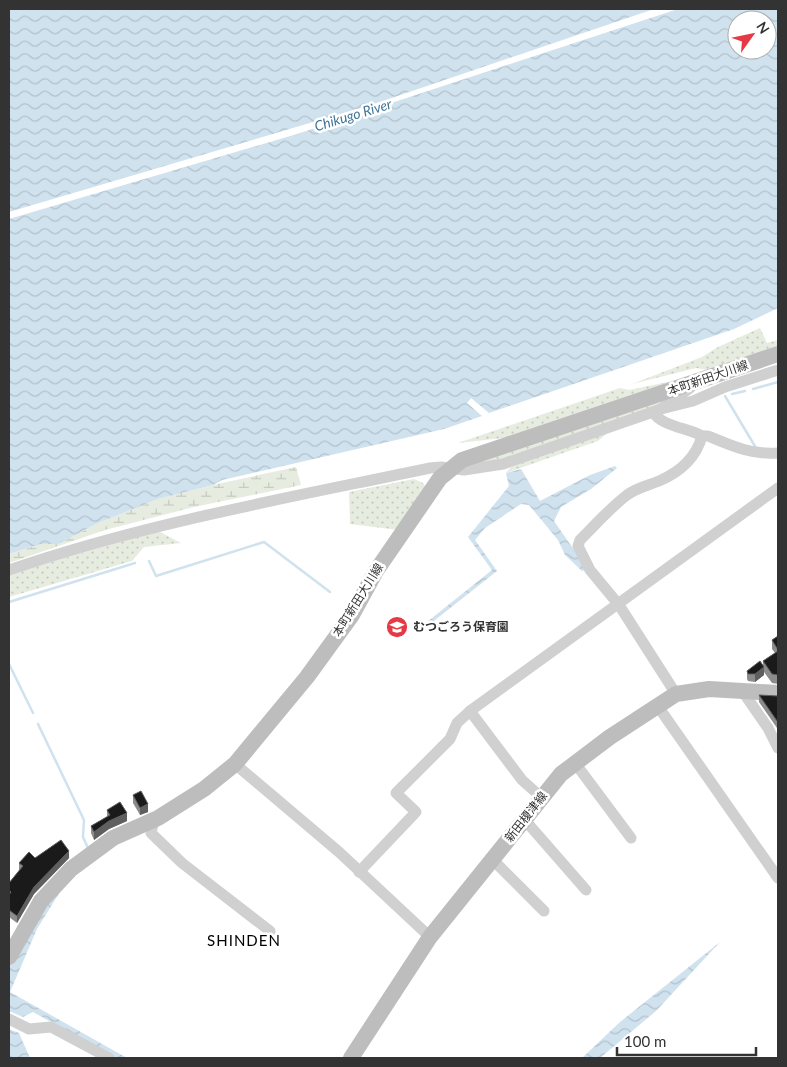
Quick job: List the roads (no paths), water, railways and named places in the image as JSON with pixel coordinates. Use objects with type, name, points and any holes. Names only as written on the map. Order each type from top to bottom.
[{"type":"main road","name":"本町新田大川線","points":[[9,957],[42,901],[71,869],[113,838],[154,820],[204,789],[235,764],[352,615],[376,571],[440,478],[450,468],[462,460],[778,354]]},
{"type":"main road","name":"新田榎津線","points":[[351,1058],[430,937],[561,774],[657,705],[676,694],[692,690],[741,689],[778,693]]},
{"type":"street","points":[[9,570],[47,557],[192,518],[430,468],[464,470],[502,464],[657,410],[693,401],[725,387],[778,370]]},
{"type":"street","points":[[657,410],[688,390],[694,382]]},
{"type":"street","points":[[657,410],[659,419],[693,430],[702,436],[708,436],[745,451],[765,454],[778,453]]},
{"type":"street","points":[[676,694],[619,604],[590,570],[578,546],[580,540],[626,496],[641,485],[657,482],[673,474],[691,459],[698,449],[702,436]]},
{"type":"street","points":[[359,872],[416,812],[396,793],[450,739],[457,722],[778,488]]},
{"type":"street","points":[[741,689],[768,728],[778,748]]},
{"type":"street","points":[[657,705],[778,878]]},
{"type":"street","points":[[470,711],[522,780],[541,798]]},
{"type":"street","points":[[575,763],[631,838]]},
{"type":"street","points":[[235,764],[359,872],[430,937]]},
{"type":"street","points":[[524,819],[586,890]]},
{"type":"street","points":[[154,820],[151,833],[182,863],[270,931],[266,939]]},
{"type":"street","points":[[493,860],[544,911]]},
{"type":"street","points":[[9,1019],[29,1029],[51,1027],[109,1058]]},
{"type":"water","name":"Chikugo River","points":[[9,9],[778,9],[778,308],[734,329],[489,413],[471,398],[467,403],[482,416],[444,429],[222,480],[213,485],[158,499],[98,523],[58,544],[40,544],[9,554]]},
{"type":"water","points":[[615,466],[617,468],[591,489],[561,507],[554,521],[579,557],[585,570],[582,571],[565,555],[558,540],[529,505],[521,504],[485,528],[475,540],[497,571],[430,624],[427,622],[492,570],[468,537],[509,486],[506,473],[521,469],[540,501],[590,475]]},
{"type":"water","points":[[86,864],[63,887],[37,929],[10,992],[127,1058],[116,1058],[33,1012],[23,1017],[9,1011],[9,968],[15,954],[63,880]]},
{"type":"water","points":[[720,942],[656,1011],[600,1058],[582,1058],[620,1022]]},
{"type":"water","points":[[9,1029],[19,1033],[30,1058],[9,1058]]},
{"type":"waterway","points":[[753,389],[778,382]]},
{"type":"waterway","points":[[732,394],[745,391]]},
{"type":"waterway","points":[[725,396],[756,448]]},
{"type":"waterway","points":[[149,561],[156,576],[264,542],[330,592]]},
{"type":"waterway","points":[[9,602],[135,563]]},
{"type":"waterway","points":[[9,664],[33,713]]},
{"type":"waterway","points":[[38,724],[84,820],[83,837],[88,848]]},
{"type":"place","name":"むつごろう保育園","points":[[397,627]]},
{"type":"district","name":"SHINDEN","points":[[244,941]]}]
